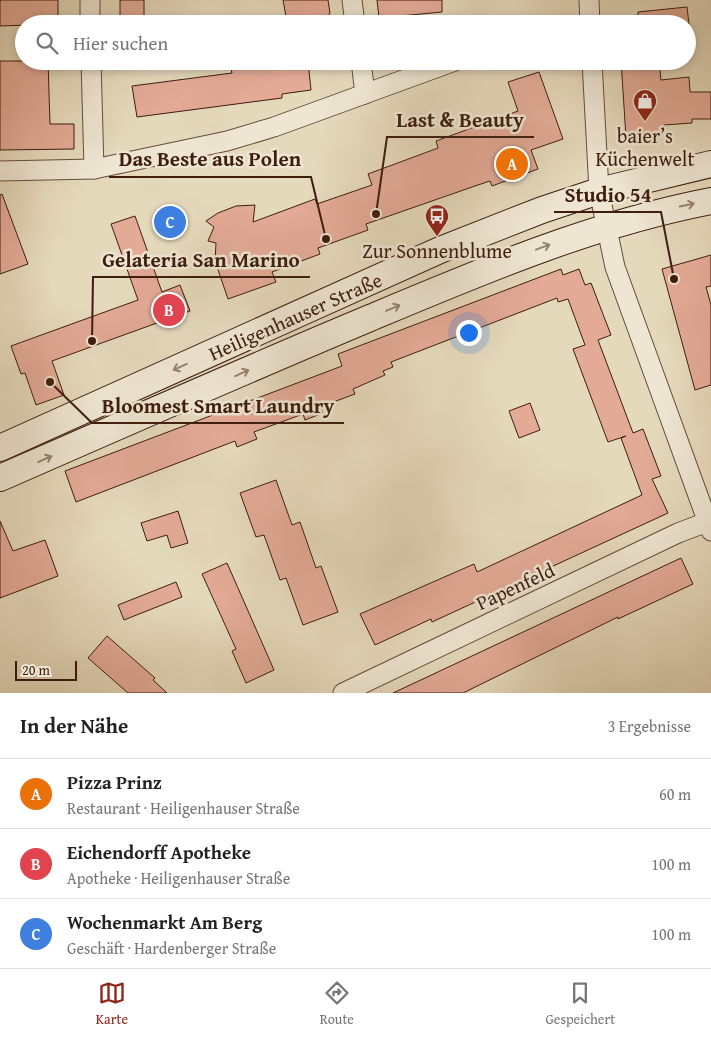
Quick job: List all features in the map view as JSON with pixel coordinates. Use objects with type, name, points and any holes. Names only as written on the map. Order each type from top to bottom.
[{"type":"main road","name":"Heiligenhauser Straße","points":[[0,448],[440,250],[542,210],[599,191],[711,164]]},
{"type":"main road","name":"Heiligenhauser Straße","points":[[0,478],[476,273],[542,247],[658,211],[711,201]]},
{"type":"street","points":[[90,0],[90,15]]},
{"type":"street","points":[[352,0],[354,15]]},
{"type":"street","points":[[588,0],[589,15]]},
{"type":"street","points":[[91,70],[94,169]]},
{"type":"street","points":[[362,70],[365,94]]},
{"type":"street","points":[[0,171],[94,169],[227,141],[274,128],[430,70]]},
{"type":"street","points":[[592,70],[599,191],[615,267],[709,527]]},
{"type":"street","name":"Papenfeld","points":[[343,693],[678,534],[709,527]]},
{"type":"building","points":[[0,0],[58,0],[58,15],[15,15],[15,25],[0,26]]},
{"type":"building","points":[[120,0],[144,0],[144,15],[120,15]]},
{"type":"building","points":[[283,0],[328,0],[330,13],[328,15],[286,15]]},
{"type":"building","points":[[377,0],[442,0],[442,12],[410,15],[379,15]]},
{"type":"building","points":[[687,7],[688,15],[638,15],[638,12]]},
{"type":"building","points":[[0,61],[15,61],[15,70],[48,70],[50,124],[74,124],[74,149],[0,150]]},
{"type":"building","points":[[231,70],[309,70],[311,90],[282,94],[282,98],[137,117],[132,86],[232,73]]},
{"type":"building","points":[[622,70],[660,70],[661,80],[689,77],[690,92],[711,92],[711,119],[692,119],[692,123],[664,125],[665,134],[626,137]]},
{"type":"building","points":[[539,72],[563,139],[531,150],[538,169],[492,186],[490,181],[366,224],[368,230],[318,248],[320,254],[272,272],[276,282],[228,299],[215,261],[216,243],[208,241],[214,227],[206,221],[218,213],[236,206],[255,205],[253,222],[315,199],[317,204],[372,185],[368,174],[438,148],[436,141],[518,111],[508,82]]},
{"type":"building","points":[[2,194],[28,264],[0,274],[0,195]]},
{"type":"building","points":[[135,216],[162,292],[180,285],[190,311],[52,361],[64,395],[36,405],[25,373],[21,374],[11,346],[138,300],[111,224]]},
{"type":"building","points":[[711,255],[711,286],[706,287],[711,305],[711,385],[695,390],[662,269]]},
{"type":"building","points":[[561,269],[563,275],[579,269],[585,285],[591,283],[611,335],[598,340],[633,433],[643,429],[661,476],[652,479],[668,513],[432,622],[431,619],[375,645],[360,614],[474,564],[477,572],[642,495],[621,438],[626,436],[608,442],[573,349],[585,345],[568,299],[558,302],[557,298],[391,362],[393,367],[383,371],[385,375],[353,389],[355,394],[320,407],[323,413],[305,420],[303,414],[254,432],[257,439],[237,447],[235,441],[76,502],[65,471],[342,366],[338,354]]},
{"type":"building","points":[[530,403],[540,430],[519,438],[509,411]]},
{"type":"building","points":[[276,480],[292,525],[300,522],[316,568],[321,566],[338,612],[303,625],[286,578],[280,580],[264,535],[256,537],[240,493]]},
{"type":"building","points":[[178,511],[188,543],[171,548],[167,535],[147,541],[141,523]]},
{"type":"building","points":[[0,521],[13,551],[45,540],[58,576],[0,598]]},
{"type":"building","points":[[681,558],[693,584],[618,619],[618,617],[463,693],[393,693]]},
{"type":"building","points":[[227,563],[274,670],[246,683],[232,651],[236,649],[202,574]]},
{"type":"building","points":[[176,582],[182,597],[124,620],[118,605]]},
{"type":"building","points":[[107,636],[155,678],[153,680],[167,693],[128,693],[88,658]]},
{"type":"place","name":"baier’s Küchenwelt","points":[[645,122]]},
{"type":"place","name":"Pizza Prinz","points":[[512,164]]},
{"type":"place","name":"Last & Beauty","points":[[376,214]]},
{"type":"place","name":"Wochenmarkt Am Berg","points":[[170,222]]},
{"type":"place","name":"Zur Sonnenblume","points":[[437,237]]},
{"type":"place","name":"Das Beste aus Polen","points":[[326,239]]},
{"type":"place","name":"Studio 54","points":[[674,279]]},
{"type":"place","name":"Eichendorff Apotheke","points":[[169,310]]},
{"type":"place","name":"Gelateria San Marino","points":[[92,341]]},
{"type":"place","name":"Bloomest Smart Laundry","points":[[50,382]]}]
